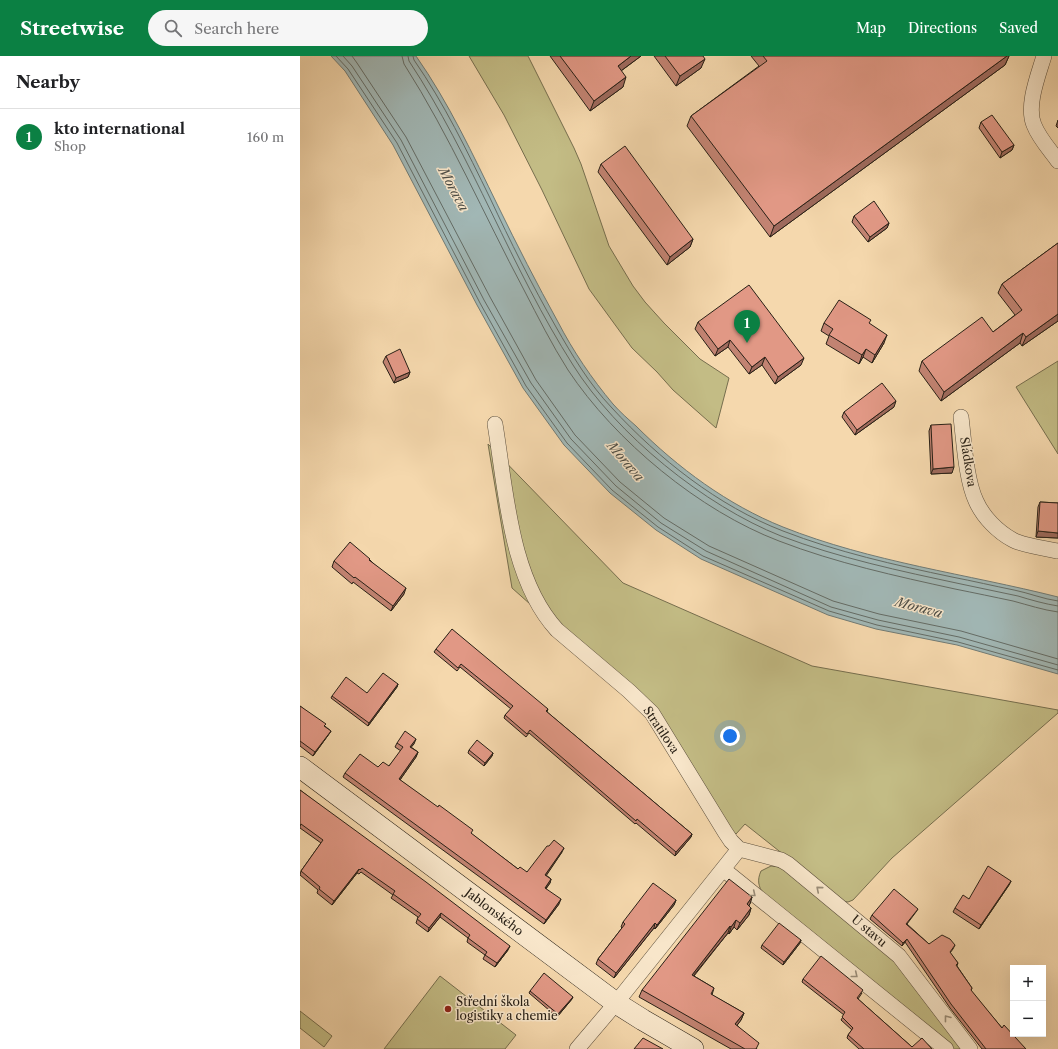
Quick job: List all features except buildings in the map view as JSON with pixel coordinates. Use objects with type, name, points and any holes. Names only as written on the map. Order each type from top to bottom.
[{"type":"street","points":[[1044,56],[1032,103],[1032,118],[1039,134],[1058,161]]},
{"type":"street","name":"Sládkova","points":[[961,417],[970,482],[976,501],[983,514],[1001,532],[1015,541],[1058,551]]},
{"type":"street","name":"Stratilova","points":[[496,424],[516,551],[527,584],[548,619],[557,630],[630,691],[652,713],[725,832],[739,849]]},
{"type":"street","name":"Jablonského","points":[[300,767],[616,1003],[693,1049]]},
{"type":"street","points":[[577,1049],[616,1003],[739,849]]},
{"type":"street","name":"U stavu","points":[[739,849],[781,860],[788,864],[895,952],[908,965],[970,1049]]},
{"type":"street","points":[[723,869],[946,1049]]},
{"type":"shaded area","points":[[469,56],[528,56],[581,164],[609,246],[633,286],[664,323],[700,359],[729,378],[716,428],[673,390],[632,348],[589,289],[542,190],[504,115]]},
{"type":"shaded area","points":[[1058,361],[1058,454],[1016,387]]},
{"type":"shaded area","points":[[488,444],[623,583],[812,666],[1058,710],[1058,713],[892,858],[853,900],[848,902],[842,901],[745,824],[736,834],[727,827],[648,709],[512,588]]},
{"type":"shaded area","points":[[771,866],[785,869],[897,961],[961,1049],[954,1049],[764,895],[759,886],[759,877],[761,871]]},
{"type":"shaded area","name":"Střední škola logistiky a chemie","points":[[440,976],[516,1035],[505,1049],[384,1049]]},
{"type":"shaded area","points":[[300,1011],[332,1036],[324,1047],[300,1028]]},
{"type":"water","name":"Morava","points":[[331,56],[416,56],[439,92],[460,130],[527,264],[576,354],[616,407],[686,471],[743,508],[783,527],[816,539],[885,558],[1058,597],[1058,674],[957,645],[876,629],[828,615],[701,559],[656,530],[610,493],[564,445],[523,388],[477,305],[393,145],[345,71]]},
{"type":"place","name":"kto international","points":[[747,343]]},
{"type":"place","name":"Střední škola logistiky a chemie","points":[[448,1009]]}]
